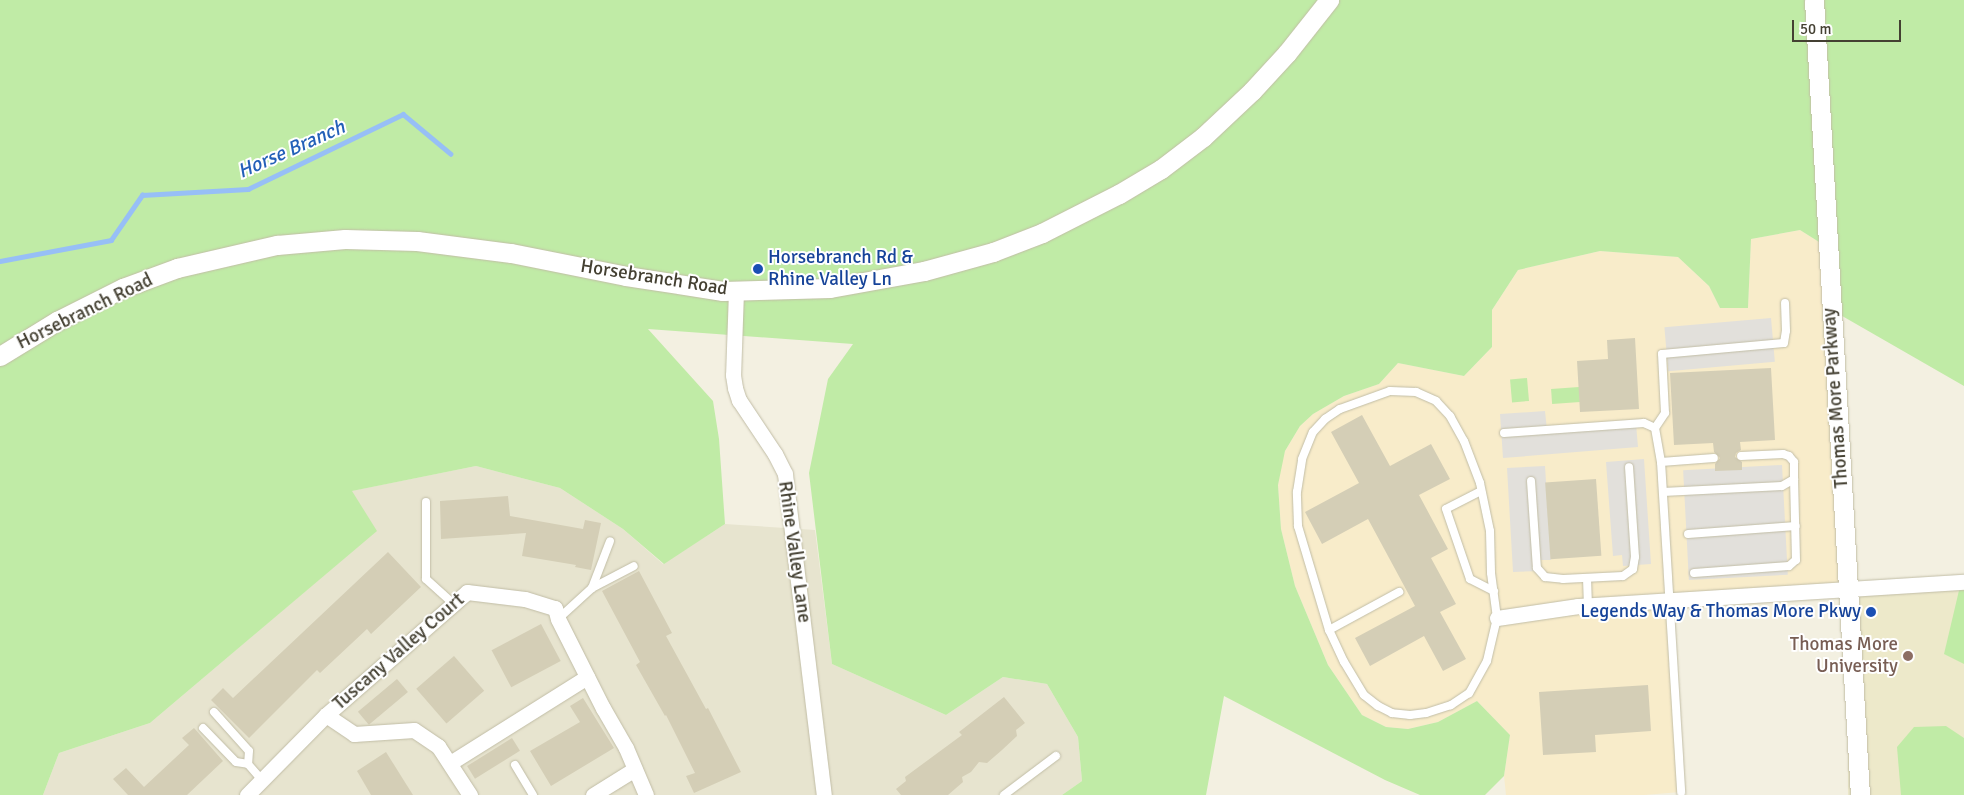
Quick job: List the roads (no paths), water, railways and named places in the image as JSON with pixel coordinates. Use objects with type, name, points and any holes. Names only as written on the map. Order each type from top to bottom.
[{"type":"street","name":"Horsebranch Road","points":[[0,356],[57,321],[123,288],[178,268],[276,246],[345,239],[380,238],[436,243],[511,253],[657,282],[736,291],[830,288],[924,272],[1001,249],[1042,234],[1081,215],[1160,169],[1203,137],[1258,85],[1287,53],[1329,0]]},
{"type":"street","name":"Thomas More Parkway","points":[[1814,0],[1860,795]]},
{"type":"street","name":"Rhine Valley Lane","points":[[736,291],[733,375],[735,388],[739,400],[775,454],[785,474],[824,795]]},
{"type":"street","points":[[1497,618],[1588,605],[1964,582]]},
{"type":"street","name":"Tuscany Valley Court","points":[[247,795],[326,715],[467,592],[525,599],[555,608],[558,619],[587,677],[626,748],[646,795]]},
{"type":"street","points":[[450,763],[587,677]]},
{"type":"street","points":[[326,715],[354,734],[414,730],[438,746],[470,795]]},
{"type":"street","points":[[593,795],[635,768]]},
{"type":"lane","points":[[1681,792],[1661,462],[1655,428],[1664,413],[1662,354],[1784,343],[1786,331],[1785,303]]},
{"type":"lane","points":[[1390,390],[1416,392],[1428,397],[1441,406],[1455,425],[1472,460],[1481,491],[1490,531],[1494,590],[1497,618],[1487,661],[1469,693],[1451,705],[1426,713],[1410,715],[1392,713],[1378,706],[1364,695],[1329,630],[1298,526],[1297,492],[1306,446],[1313,432],[1325,419],[1347,406],[1390,390]]},
{"type":"lane","points":[[1504,433],[1644,423],[1655,428]]},
{"type":"lane","points":[[1694,573],[1789,566],[1796,560],[1794,462],[1790,456],[1783,454],[1741,456]]},
{"type":"lane","points":[[1661,462],[1714,458]]},
{"type":"lane","points":[[1532,481],[1537,568],[1545,577],[1563,579],[1623,576],[1633,568],[1634,557],[1629,467]]},
{"type":"lane","points":[[1663,492],[1782,486],[1794,479]]},
{"type":"lane","points":[[1481,491],[1446,510],[1470,579],[1494,590]]},
{"type":"lane","points":[[426,502],[426,579],[454,604]]},
{"type":"lane","points":[[1688,534],[1796,526]]},
{"type":"lane","points":[[592,588],[610,541]]},
{"type":"lane","points":[[558,619],[592,588],[634,566]]},
{"type":"lane","points":[[1587,578],[1588,605]]},
{"type":"lane","points":[[1329,630],[1399,592]]},
{"type":"lane","points":[[214,712],[250,751],[248,764]]},
{"type":"lane","points":[[204,728],[236,762],[248,764],[261,779]]},
{"type":"lane","points":[[1004,795],[1056,756]]},
{"type":"lane","points":[[515,765],[533,795]]},
{"type":"waterway","name":"Horse Branch","points":[[0,261],[111,240],[142,195],[248,189],[403,114],[451,154]]},
{"type":"place","name":"Horsebranch Rd & Rhine Valley Ln","points":[[758,269]]},
{"type":"place","name":"Legends Way & Thomas More Pkwy","points":[[1871,612]]},
{"type":"place","name":"Thomas More University","points":[[1908,656]]}]
